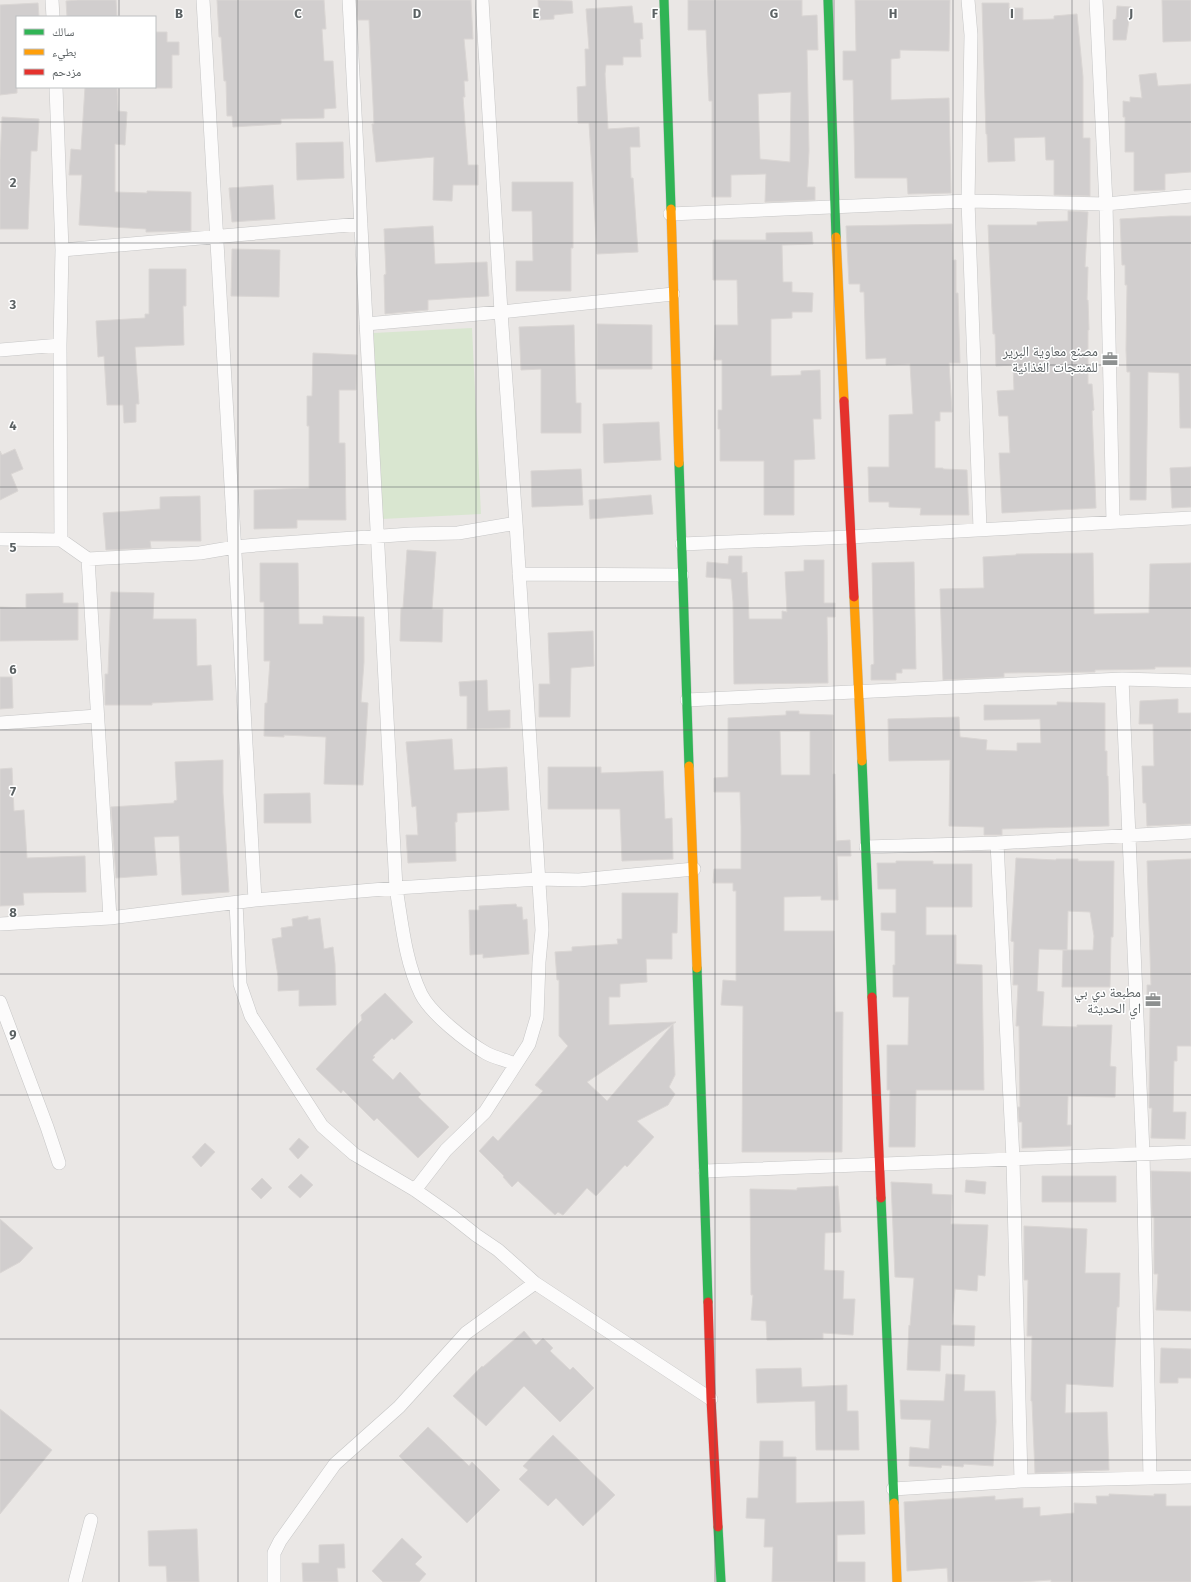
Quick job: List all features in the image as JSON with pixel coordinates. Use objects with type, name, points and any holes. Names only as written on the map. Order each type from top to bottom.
[{"type":"street","points":[[52,0],[53,16]]},
{"type":"street","points":[[203,0],[255,900]]},
{"type":"street","points":[[349,0],[396,888],[407,958],[421,995],[434,1012],[456,1031],[487,1053],[515,1064]]},
{"type":"street","points":[[415,1190],[446,1150],[485,1112],[529,1044],[537,1016],[542,930],[482,0]]},
{"type":"street","points":[[664,0],[682,575],[705,1171],[711,1399],[721,1582]]},
{"type":"street","points":[[828,0],[835,207],[866,847],[896,1582]]},
{"type":"street","points":[[968,0],[971,35],[968,201],[980,529]]},
{"type":"street","points":[[1096,0],[1106,204],[1113,522]]},
{"type":"street","points":[[56,88],[62,250],[60,345],[61,540]]},
{"type":"street","points":[[670,214],[968,201],[1106,204],[1191,196]]},
{"type":"street","points":[[62,250],[361,224]]},
{"type":"street","points":[[366,324],[673,294]]},
{"type":"street","points":[[0,350],[60,345]]},
{"type":"street","points":[[682,544],[850,537],[1191,518]]},
{"type":"street","points":[[0,539],[61,540],[88,559],[200,553],[235,547],[377,536],[458,533],[516,523]]},
{"type":"street","points":[[88,559],[110,918]]},
{"type":"street","points":[[519,574],[682,575]]},
{"type":"street","points":[[1122,679],[1143,1153],[1150,1478]]},
{"type":"street","points":[[687,700],[1122,679],[1191,681]]},
{"type":"street","points":[[0,723],[97,716]]},
{"type":"street","points":[[866,847],[997,843],[1191,832]]},
{"type":"street","points":[[997,843],[1013,1159],[1021,1481]]},
{"type":"street","points":[[0,924],[110,918],[255,900],[396,888],[539,879],[579,880],[694,869]]},
{"type":"street","points":[[236,903],[240,984],[251,1016],[322,1126],[354,1154],[415,1190],[452,1216],[498,1250],[534,1282],[711,1399]]},
{"type":"street","points":[[0,1002],[45,1120],[59,1164]]},
{"type":"street","points":[[705,1171],[1191,1152]]},
{"type":"street","points":[[274,1582],[274,1553],[280,1540],[335,1464],[399,1407],[466,1333],[534,1282]]},
{"type":"street","points":[[893,1489],[1021,1481],[1191,1477]]},
{"type":"street","points":[[75,1582],[91,1520]]},
{"type":"green space","points":[[472,328],[481,514],[382,519],[373,333]]},
{"type":"building","points":[[116,0],[117,16],[67,16],[66,1]]},
{"type":"building","points":[[217,0],[324,0],[326,29],[322,29],[324,61],[333,61],[336,108],[324,109],[324,118],[281,119],[281,124],[233,127],[232,116],[227,116],[226,81],[224,81],[221,37],[219,37]]},
{"type":"building","points":[[357,0],[471,0],[473,39],[464,39],[468,81],[464,81],[465,97],[463,97],[468,165],[478,165],[478,185],[453,185],[452,201],[433,200],[434,157],[376,162],[372,124],[374,124],[369,20],[358,20]]},
{"type":"building","points":[[538,0],[572,1],[573,13],[554,15],[554,19],[539,20]]},
{"type":"building","points":[[688,0],[802,0],[802,16],[817,15],[818,50],[807,50],[809,151],[807,187],[815,187],[815,200],[765,202],[766,174],[731,175],[731,197],[712,197],[712,101],[709,101],[706,30],[688,30]],"holes":[[[791,92],[790,162],[760,159],[758,94]]]},
{"type":"building","points":[[855,0],[950,0],[949,51],[900,50],[900,58],[891,59],[891,100],[949,98],[951,193],[908,194],[907,178],[855,178],[853,80],[843,80],[843,51],[856,51]]},
{"type":"building","points":[[1162,0],[1191,0],[1191,41],[1163,42]]},
{"type":"building","points":[[38,3],[39,16],[16,16],[17,93],[0,95],[0,5]]},
{"type":"building","points":[[982,3],[1009,3],[1009,8],[1023,8],[1023,20],[1054,19],[1054,16],[1077,14],[1083,77],[1083,138],[1090,138],[1090,196],[1054,195],[1054,160],[1046,160],[1045,137],[1014,138],[1015,161],[988,162]]},
{"type":"building","points":[[632,6],[634,23],[642,23],[643,39],[640,39],[641,57],[623,57],[623,65],[606,65],[605,74],[608,129],[639,127],[640,147],[630,147],[631,178],[633,178],[638,252],[597,254],[589,123],[578,123],[577,87],[586,86],[585,49],[589,49],[586,9]]},
{"type":"building","points":[[1117,6],[1131,7],[1126,40],[1113,40],[1113,20],[1116,19]]},
{"type":"building","points":[[156,32],[167,32],[167,42],[179,42],[179,55],[172,55],[172,88],[156,88]]},
{"type":"building","points":[[1156,73],[1158,86],[1191,84],[1191,172],[1165,174],[1165,190],[1134,191],[1134,152],[1125,152],[1125,117],[1123,117],[1123,101],[1130,102],[1130,97],[1142,98],[1139,75]]},
{"type":"building","points":[[85,88],[117,88],[118,111],[127,112],[125,145],[115,144],[115,192],[191,192],[191,231],[146,232],[146,229],[79,225],[82,175],[69,175],[71,149],[81,150]]},
{"type":"building","points":[[2,117],[39,119],[37,151],[31,151],[28,229],[0,229],[0,160]]},
{"type":"building","points":[[343,142],[344,178],[297,180],[296,143]]},
{"type":"building","points":[[512,182],[573,182],[573,248],[571,248],[571,291],[516,291],[516,261],[533,261],[532,211],[512,211]]},
{"type":"building","points":[[273,185],[275,219],[232,222],[229,188]]},
{"type":"building","points":[[1068,211],[1088,212],[1085,267],[1088,267],[1088,384],[1092,384],[1094,410],[1092,411],[1096,508],[1002,513],[999,453],[1010,453],[1008,416],[999,416],[997,391],[1014,390],[1013,365],[996,366],[988,225],[1037,225],[1037,222],[1068,221]]},
{"type":"building","points":[[1191,216],[1191,428],[1180,428],[1179,373],[1148,372],[1146,500],[1130,500],[1130,372],[1127,372],[1126,350],[1127,285],[1125,285],[1125,265],[1122,265],[1120,219]]},
{"type":"building","points":[[952,224],[953,260],[956,260],[956,293],[958,293],[960,363],[949,363],[952,412],[940,412],[940,421],[935,421],[935,468],[967,470],[969,515],[920,515],[921,508],[889,507],[889,502],[869,502],[868,467],[889,467],[889,415],[913,414],[910,364],[886,365],[886,358],[866,359],[864,292],[860,292],[860,284],[849,284],[846,226]]},
{"type":"building","points":[[433,226],[435,264],[487,262],[489,296],[428,300],[428,310],[385,314],[384,275],[386,274],[384,229]]},
{"type":"building","points":[[812,232],[813,244],[782,245],[783,282],[792,282],[792,292],[813,293],[812,312],[792,312],[792,318],[771,319],[771,376],[801,375],[801,371],[820,370],[821,419],[813,419],[815,459],[794,460],[794,515],[764,515],[764,461],[720,461],[720,429],[718,429],[718,410],[722,410],[722,360],[714,360],[715,325],[738,325],[737,280],[713,280],[713,240],[766,240],[766,233]]},
{"type":"building","points":[[232,249],[280,250],[279,297],[231,296]]},
{"type":"building","points":[[149,269],[186,269],[186,306],[183,306],[184,345],[135,347],[139,404],[136,404],[136,422],[124,423],[123,405],[107,405],[104,356],[98,357],[96,321],[145,318],[145,314],[149,314]]},
{"type":"building","points":[[597,324],[652,325],[652,369],[597,369]]},
{"type":"building","points":[[574,325],[576,403],[581,403],[581,433],[541,433],[541,369],[521,370],[519,327]]},
{"type":"building","points":[[313,353],[357,355],[356,390],[339,390],[339,443],[345,443],[346,520],[297,520],[297,528],[254,529],[254,490],[309,488],[309,426],[307,426],[307,396],[312,396]]},
{"type":"building","points":[[659,422],[661,460],[604,463],[603,424]]},
{"type":"building","points":[[15,449],[23,469],[11,474],[18,491],[0,500],[0,451],[2,455]]},
{"type":"building","points":[[1191,467],[1191,507],[1172,508],[1170,468]]},
{"type":"building","points":[[581,469],[583,505],[532,507],[531,471]]},
{"type":"building","points":[[651,495],[653,514],[590,519],[589,500]]},
{"type":"building","points":[[200,496],[201,541],[150,541],[151,548],[106,550],[103,513],[160,509],[160,497]]},
{"type":"building","points":[[407,550],[436,552],[432,609],[443,609],[442,642],[400,641],[401,608],[403,608]]},
{"type":"building","points":[[1093,553],[1094,614],[1149,613],[1150,564],[1191,563],[1191,667],[1095,670],[1095,672],[1004,673],[1004,677],[943,680],[940,589],[984,588],[983,557],[1016,554]]},
{"type":"building","points":[[729,556],[742,556],[742,573],[747,572],[749,619],[782,619],[782,611],[787,612],[785,572],[804,571],[804,560],[824,560],[824,603],[835,603],[835,617],[827,617],[828,683],[734,684],[733,602],[731,579],[706,577],[707,562],[728,564]]},
{"type":"building","points":[[914,562],[916,669],[902,669],[902,673],[896,673],[896,680],[871,680],[871,665],[874,664],[872,563]]},
{"type":"building","points":[[260,563],[298,563],[299,624],[323,624],[323,616],[364,617],[364,662],[361,702],[368,703],[363,785],[324,784],[326,737],[284,735],[284,737],[264,736],[265,703],[267,703],[270,661],[264,661],[264,602],[260,602]]},
{"type":"building","points":[[111,592],[154,593],[153,619],[196,619],[197,666],[211,665],[213,700],[152,703],[152,705],[105,705],[105,674],[108,674]]},
{"type":"building","points":[[63,593],[63,603],[78,603],[78,640],[0,641],[0,607],[26,608],[26,594]]},
{"type":"building","points":[[593,631],[594,666],[571,668],[570,717],[539,717],[539,684],[550,684],[548,633]]},
{"type":"building","points":[[0,677],[12,677],[13,708],[0,709]]},
{"type":"building","points":[[487,680],[488,711],[510,710],[510,728],[467,729],[467,696],[460,696],[459,682]]},
{"type":"building","points":[[1178,699],[1178,713],[1191,713],[1191,824],[1147,826],[1146,803],[1143,803],[1142,766],[1154,766],[1153,724],[1139,724],[1140,701]]},
{"type":"building","points":[[1057,702],[1105,703],[1105,751],[1107,751],[1109,826],[1002,829],[1002,835],[984,835],[984,827],[949,826],[950,760],[889,761],[888,719],[959,717],[960,737],[987,740],[986,750],[1017,751],[1017,743],[1041,743],[1040,719],[984,720],[984,705],[1057,705]]},
{"type":"building","points":[[786,711],[799,711],[799,714],[833,715],[833,774],[835,774],[836,841],[850,840],[851,856],[837,856],[838,900],[821,900],[821,896],[784,897],[784,931],[834,931],[835,1012],[843,1012],[842,1152],[742,1152],[743,1006],[721,1005],[723,980],[736,981],[736,891],[733,891],[733,883],[713,883],[714,869],[741,869],[740,792],[714,792],[714,778],[728,777],[728,718],[786,715]],"holes":[[[780,731],[810,731],[810,775],[781,775]]]},
{"type":"building","points":[[452,739],[454,770],[507,767],[509,810],[457,813],[457,822],[455,822],[456,861],[408,863],[406,835],[418,835],[416,806],[412,807],[406,742]]},
{"type":"building","points":[[223,760],[223,793],[229,892],[182,895],[179,836],[154,837],[157,875],[116,878],[111,807],[174,803],[174,801],[177,800],[175,762]]},
{"type":"building","points":[[548,767],[601,767],[601,773],[663,771],[665,819],[672,818],[673,859],[622,861],[620,809],[548,809]]},
{"type":"building","points":[[12,768],[14,811],[24,810],[27,858],[85,856],[86,892],[23,893],[24,905],[0,906],[0,769]]},
{"type":"building","points":[[310,793],[311,823],[264,823],[264,794]]},
{"type":"building","points":[[1016,858],[1114,861],[1113,937],[1111,937],[1110,987],[1062,987],[1063,950],[1067,950],[1039,949],[1037,991],[1044,992],[1042,1026],[1077,1027],[1077,1025],[1112,1025],[1110,1066],[1116,1067],[1115,1097],[1068,1096],[1067,1125],[1071,1125],[1071,1146],[1022,1148],[1022,1122],[1019,1122],[1018,1109],[1018,1107],[1020,1107],[1019,1026],[1016,1026],[1018,985],[1013,985],[1014,942],[1011,941]],"holes":[[[1068,911],[1090,912],[1094,936],[1093,950],[1067,950]]]},
{"type":"building","points":[[1191,859],[1191,1046],[1177,1046],[1177,1061],[1174,1061],[1173,1112],[1186,1112],[1185,1139],[1151,1138],[1152,1108],[1149,1108],[1150,1007],[1147,1007],[1147,985],[1151,985],[1147,861]]},
{"type":"building","points":[[896,861],[933,861],[933,864],[972,864],[972,907],[926,907],[926,935],[956,935],[956,964],[982,965],[984,1090],[916,1090],[915,1147],[889,1147],[890,1090],[887,1090],[887,1045],[908,1045],[909,997],[893,997],[895,931],[881,930],[881,913],[896,913],[896,889],[878,889],[877,863],[896,863]]},
{"type":"building","points":[[622,893],[678,893],[677,933],[672,933],[672,959],[646,959],[647,982],[620,984],[620,997],[609,997],[609,1025],[676,1022],[673,1024],[675,1075],[669,1087],[675,1094],[668,1105],[637,1121],[654,1137],[627,1167],[625,1165],[596,1196],[587,1188],[563,1215],[558,1212],[555,1215],[518,1181],[512,1187],[503,1177],[504,1176],[479,1151],[493,1136],[498,1141],[543,1091],[535,1085],[568,1046],[559,1036],[559,980],[557,980],[555,952],[572,951],[572,947],[618,944],[617,939],[622,939]],"holes":[[[673,1024],[607,1101],[587,1082]]]},
{"type":"building","points":[[516,904],[517,907],[522,907],[523,920],[527,919],[529,954],[483,958],[483,954],[470,955],[469,910],[479,910],[479,906]]},
{"type":"building","points":[[308,916],[308,920],[320,918],[324,949],[333,947],[336,1005],[299,1006],[299,990],[278,991],[278,976],[272,939],[282,937],[281,928],[293,926],[292,919]]},
{"type":"building","points":[[385,993],[413,1022],[394,1040],[392,1038],[373,1056],[375,1057],[372,1060],[393,1080],[400,1072],[421,1094],[418,1097],[449,1127],[418,1158],[377,1118],[374,1121],[343,1090],[341,1093],[316,1069],[362,1020],[361,1015]]},
{"type":"building","points":[[299,1138],[309,1147],[298,1159],[289,1149]]},
{"type":"building","points":[[205,1143],[215,1152],[201,1167],[192,1157]]},
{"type":"building","points":[[1151,1171],[1191,1172],[1191,1311],[1156,1310],[1158,1274],[1154,1274],[1154,1217],[1152,1217]]},
{"type":"building","points":[[301,1174],[313,1185],[300,1198],[288,1187]]},
{"type":"building","points":[[1042,1176],[1116,1176],[1116,1202],[1042,1202]]},
{"type":"building","points":[[262,1178],[272,1188],[261,1199],[251,1189]]},
{"type":"building","points":[[966,1180],[986,1182],[985,1194],[965,1192]]},
{"type":"building","points":[[891,1182],[932,1184],[932,1194],[952,1195],[951,1224],[988,1225],[985,1276],[978,1275],[977,1291],[955,1289],[952,1325],[975,1326],[974,1346],[941,1345],[940,1371],[907,1370],[909,1325],[910,1326],[914,1278],[895,1277]]},
{"type":"building","points":[[838,1186],[841,1232],[825,1233],[824,1270],[844,1271],[843,1299],[855,1299],[853,1335],[823,1333],[823,1339],[767,1340],[766,1321],[751,1320],[753,1295],[751,1295],[750,1189],[797,1190],[797,1188]]},
{"type":"building","points":[[0,1219],[33,1248],[20,1262],[0,1273]]},
{"type":"building","points":[[1024,1226],[1087,1229],[1085,1273],[1120,1273],[1113,1387],[1066,1384],[1065,1413],[1107,1412],[1109,1470],[1035,1473],[1031,1401],[1032,1336],[1027,1336],[1028,1280],[1024,1280]]},
{"type":"building","points":[[524,1331],[536,1345],[543,1338],[553,1348],[550,1351],[570,1370],[573,1367],[594,1388],[560,1422],[524,1386],[486,1426],[453,1396],[482,1366],[483,1367]]},
{"type":"building","points":[[1161,1348],[1191,1349],[1191,1378],[1178,1378],[1178,1383],[1160,1383]]},
{"type":"building","points":[[801,1368],[802,1387],[847,1385],[847,1411],[858,1411],[859,1450],[816,1450],[815,1401],[757,1403],[756,1369]]},
{"type":"building","points":[[946,1374],[965,1375],[964,1391],[995,1391],[996,1422],[993,1466],[964,1464],[963,1467],[942,1465],[941,1468],[909,1466],[910,1447],[929,1449],[931,1420],[901,1419],[900,1400],[944,1401]]},
{"type":"building","points":[[0,1409],[52,1450],[0,1514]]},
{"type":"building","points":[[428,1427],[469,1466],[472,1462],[500,1490],[467,1523],[399,1456]]},
{"type":"building","points":[[553,1435],[615,1495],[583,1526],[556,1498],[548,1506],[519,1479],[528,1470],[523,1466]]},
{"type":"building","points":[[760,1441],[783,1441],[783,1457],[796,1457],[796,1503],[864,1501],[865,1534],[837,1535],[837,1562],[865,1562],[865,1582],[772,1582],[773,1547],[764,1547],[765,1519],[746,1518],[747,1498],[758,1498]]},
{"type":"building","points":[[1109,1494],[1154,1496],[1154,1494],[1166,1494],[1166,1506],[1191,1506],[1191,1582],[1051,1582],[1051,1580],[1021,1582],[948,1582],[947,1568],[907,1571],[904,1502],[995,1496],[995,1500],[1023,1498],[1023,1508],[1040,1507],[1040,1516],[1074,1513],[1074,1503],[1097,1504],[1096,1496],[1109,1496]]},
{"type":"building","points":[[197,1529],[199,1582],[167,1582],[166,1566],[149,1566],[148,1531]]},
{"type":"building","points":[[402,1538],[422,1557],[415,1564],[426,1574],[419,1582],[383,1582],[372,1571]]},
{"type":"building","points":[[344,1544],[345,1568],[337,1568],[338,1582],[303,1582],[302,1563],[319,1563],[319,1545]]},
{"type":"traffic: fast","points":[[664,0],[671,209]]},
{"type":"traffic: fast","points":[[828,0],[836,237]]},
{"type":"traffic: fast","points":[[679,463],[689,766]]},
{"type":"traffic: fast","points":[[862,761],[872,997]]},
{"type":"traffic: fast","points":[[697,968],[708,1302]]},
{"type":"traffic: fast","points":[[881,1198],[894,1503]]},
{"type":"traffic: fast","points":[[718,1527],[721,1582]]},
{"type":"traffic: slow","points":[[671,209],[679,463]]},
{"type":"traffic: slow","points":[[836,237],[844,401]]},
{"type":"traffic: slow","points":[[854,597],[862,761]]},
{"type":"traffic: slow","points":[[689,766],[697,968]]},
{"type":"traffic: slow","points":[[894,1503],[897,1582]]},
{"type":"traffic: jam","points":[[844,401],[854,597]]},
{"type":"traffic: jam","points":[[872,997],[881,1198]]},
{"type":"traffic: jam","points":[[708,1302],[711,1399],[718,1527]]},
{"type":"place","name":"مصنع معاوية البرير للمنتجات الغذائية","points":[[1110,359]]},
{"type":"place","name":"مطبعة دي بي اي الحديثة","points":[[1153,1000]]}]
